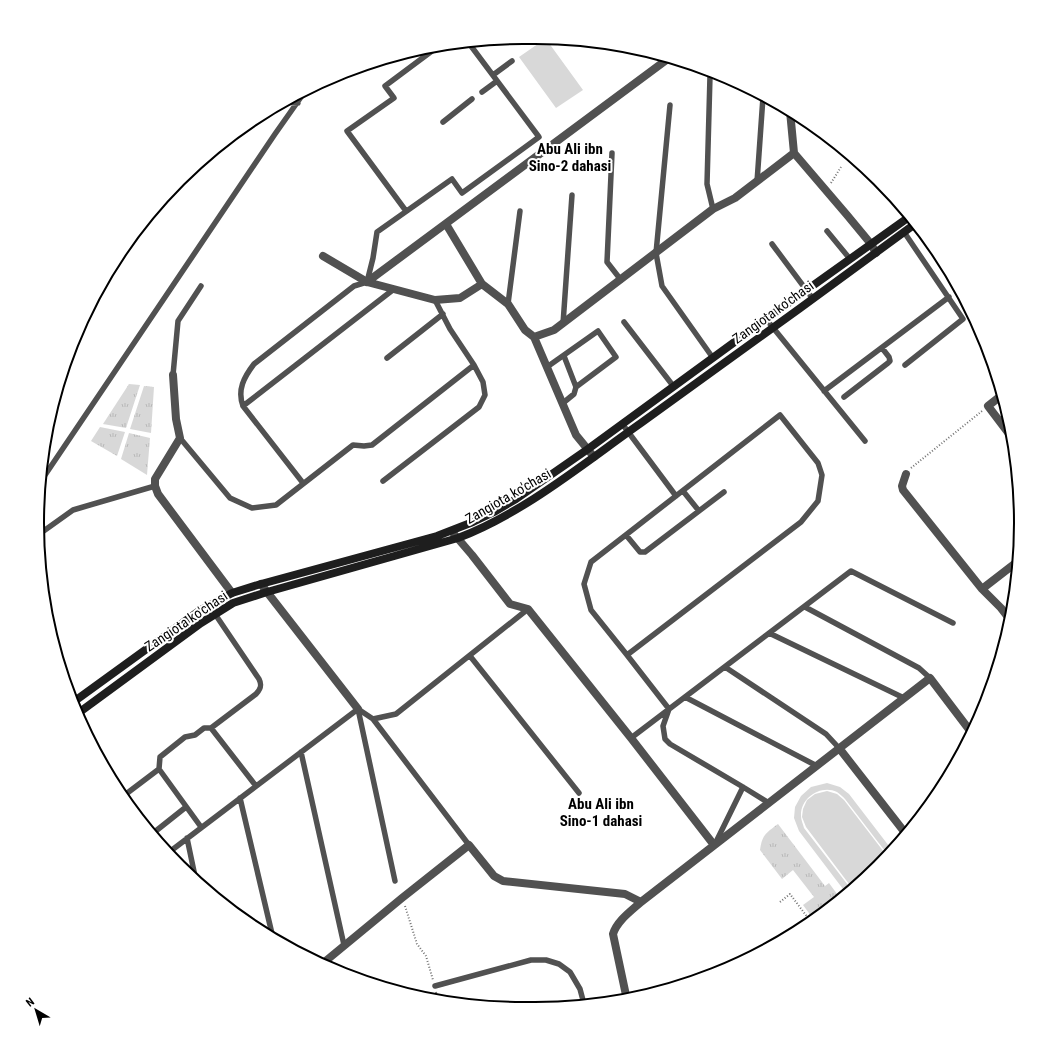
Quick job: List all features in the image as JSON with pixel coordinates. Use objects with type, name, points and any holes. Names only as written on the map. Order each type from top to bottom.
[{"type":"main road","name":"Zangiota ko'chasi","points":[[77,699],[199,611],[232,593],[450,531],[494,512],[521,496],[623,425],[905,219]]},
{"type":"main road","name":"Zangiota ko'chasi","points":[[82,710],[201,623],[233,603],[458,538],[486,526],[522,506],[594,457],[912,227]]},
{"type":"street","points":[[367,282],[664,62]]},
{"type":"street","points":[[791,118],[794,153],[871,244],[876,253]]},
{"type":"street","points":[[534,336],[554,330],[563,324],[713,209],[735,198],[794,153]]},
{"type":"street","points":[[446,224],[482,284],[508,304],[525,330],[534,336],[576,435],[594,457]]},
{"type":"street","points":[[323,256],[367,282],[435,300],[460,298],[482,284]]},
{"type":"street","points":[[173,375],[176,419],[180,438],[155,479],[155,486],[158,494],[232,593]]},
{"type":"street","points":[[998,398],[988,406],[1004,428]]},
{"type":"street","points":[[906,474],[902,486],[903,490],[982,589],[1005,614]]},
{"type":"street","points":[[450,531],[458,538],[510,604],[528,610],[631,738],[714,845]]},
{"type":"street","points":[[982,589],[1012,566]]},
{"type":"street","points":[[262,584],[358,709]]},
{"type":"street","points":[[626,993],[613,934],[615,928],[621,921],[641,902],[839,748],[930,678],[968,728]]},
{"type":"street","points":[[839,748],[903,830]]},
{"type":"street","points":[[327,960],[469,845],[494,876],[503,881],[625,894],[641,902]]},
{"type":"lane","points":[[303,483],[243,406],[241,401],[242,383],[246,373],[254,364],[354,286],[367,282],[377,232],[452,179],[462,193],[539,137],[472,47]]},
{"type":"lane","points":[[406,211],[347,131],[394,98],[385,86],[429,53]]},
{"type":"lane","points":[[493,75],[512,60]]},
{"type":"lane","points":[[710,77],[707,184],[713,209]]},
{"type":"lane","points":[[482,92],[497,81]]},
{"type":"lane","points":[[47,472],[275,134],[301,98]]},
{"type":"lane","points":[[443,122],[472,99]]},
{"type":"lane","points":[[756,182],[763,101]]},
{"type":"lane","points":[[293,103],[298,103]]},
{"type":"lane","points":[[670,105],[656,253],[662,286],[714,358]]},
{"type":"lane","points":[[612,152],[607,262],[621,280]]},
{"type":"lane","points":[[563,324],[572,195]]},
{"type":"lane","points":[[508,304],[520,211]]},
{"type":"lane","points":[[827,230],[850,260]]},
{"type":"lane","points":[[904,232],[963,319],[905,365]]},
{"type":"lane","points":[[772,244],[813,299]]},
{"type":"lane","points":[[173,375],[178,321],[201,286]]},
{"type":"lane","points":[[243,406],[394,288]]},
{"type":"lane","points":[[824,391],[949,297]]},
{"type":"lane","points":[[383,481],[479,407],[485,395],[483,382],[474,365],[450,329],[435,300]]},
{"type":"lane","points":[[387,358],[443,314]]},
{"type":"lane","points":[[766,320],[865,441]]},
{"type":"lane","points":[[624,322],[674,387]]},
{"type":"lane","points":[[547,367],[598,331],[616,357],[576,387]]},
{"type":"lane","points":[[844,397],[890,361],[889,357],[882,348]]},
{"type":"lane","points":[[563,403],[574,394],[576,387],[564,356]]},
{"type":"lane","points":[[180,438],[230,498],[252,508],[276,505],[353,444],[364,446],[372,445],[474,365]]},
{"type":"lane","points":[[627,656],[801,522],[818,501],[822,475],[818,463],[780,415],[591,562],[584,584],[591,610],[669,710]]},
{"type":"lane","points":[[623,425],[676,496]]},
{"type":"lane","points":[[44,531],[73,510],[155,486]]},
{"type":"lane","points":[[683,491],[699,511]]},
{"type":"lane","points":[[626,534],[640,552],[645,552],[724,492]]},
{"type":"lane","points":[[631,738],[851,570],[953,623]]},
{"type":"lane","points":[[804,607],[919,668],[930,678]]},
{"type":"lane","points":[[373,719],[396,714],[528,610]]},
{"type":"lane","points":[[128,793],[158,769],[160,757],[185,737],[195,735],[204,728],[211,728],[260,690],[261,684],[215,614]]},
{"type":"lane","points":[[769,633],[904,698]]},
{"type":"lane","points":[[470,656],[579,793]]},
{"type":"lane","points":[[725,667],[826,734],[839,748]]},
{"type":"lane","points":[[685,697],[817,766]]},
{"type":"lane","points":[[358,709],[373,719],[469,845]]},
{"type":"lane","points":[[173,849],[358,709]]},
{"type":"lane","points":[[358,709],[395,881]]},
{"type":"lane","points":[[669,710],[663,726],[665,739],[670,744],[768,803]]},
{"type":"lane","points":[[211,728],[256,786]]},
{"type":"lane","points":[[301,752],[344,946]]},
{"type":"lane","points":[[158,769],[201,827]]},
{"type":"lane","points":[[714,845],[743,787]]},
{"type":"lane","points":[[240,798],[271,930]]},
{"type":"lane","points":[[156,831],[186,807]]},
{"type":"lane","points":[[187,838],[194,871]]},
{"type":"lane","points":[[435,986],[531,960],[546,960],[559,964],[570,972],[580,989],[583,999]]},
{"type":"path","points":[[826,191],[841,167]]},
{"type":"path","points":[[906,474],[910,469],[988,406]]},
{"type":"path","points":[[780,902],[790,894],[807,917]]},
{"type":"path","points":[[402,898],[417,944],[426,956],[437,994]]},
{"type":"green space","points":[[537,44],[550,45],[583,90],[556,108],[519,57]]},
{"type":"green space","points":[[129,384],[140,385],[126,428],[103,424]]},
{"type":"green space","points":[[144,386],[154,387],[151,433],[130,429]]},
{"type":"green space","points":[[100,427],[125,432],[117,456],[91,441]]},
{"type":"green space","points":[[129,433],[150,438],[147,475],[121,459]]},
{"type":"green space","points":[[827,783],[840,787],[849,794],[889,846],[885,850],[845,799],[837,792],[831,790],[818,791],[808,798],[802,809],[801,818],[804,828],[848,885],[843,889],[799,831],[794,818],[795,807],[801,796],[811,787]]},
{"type":"green space","points":[[827,791],[837,794],[844,800],[884,852],[849,884],[806,827],[802,817],[803,809],[807,800],[815,794]]},
{"type":"green space","points":[[778,824],[825,886],[829,883],[837,894],[810,915],[803,905],[814,897],[793,870],[782,879],[760,850],[765,835]]},
{"type":"district","name":"Abu Ali ibn Sino-2 dahasi","points":[[570,158]]},
{"type":"district","name":"Abu Ali ibn Sino-1 dahasi","points":[[601,812]]}]
